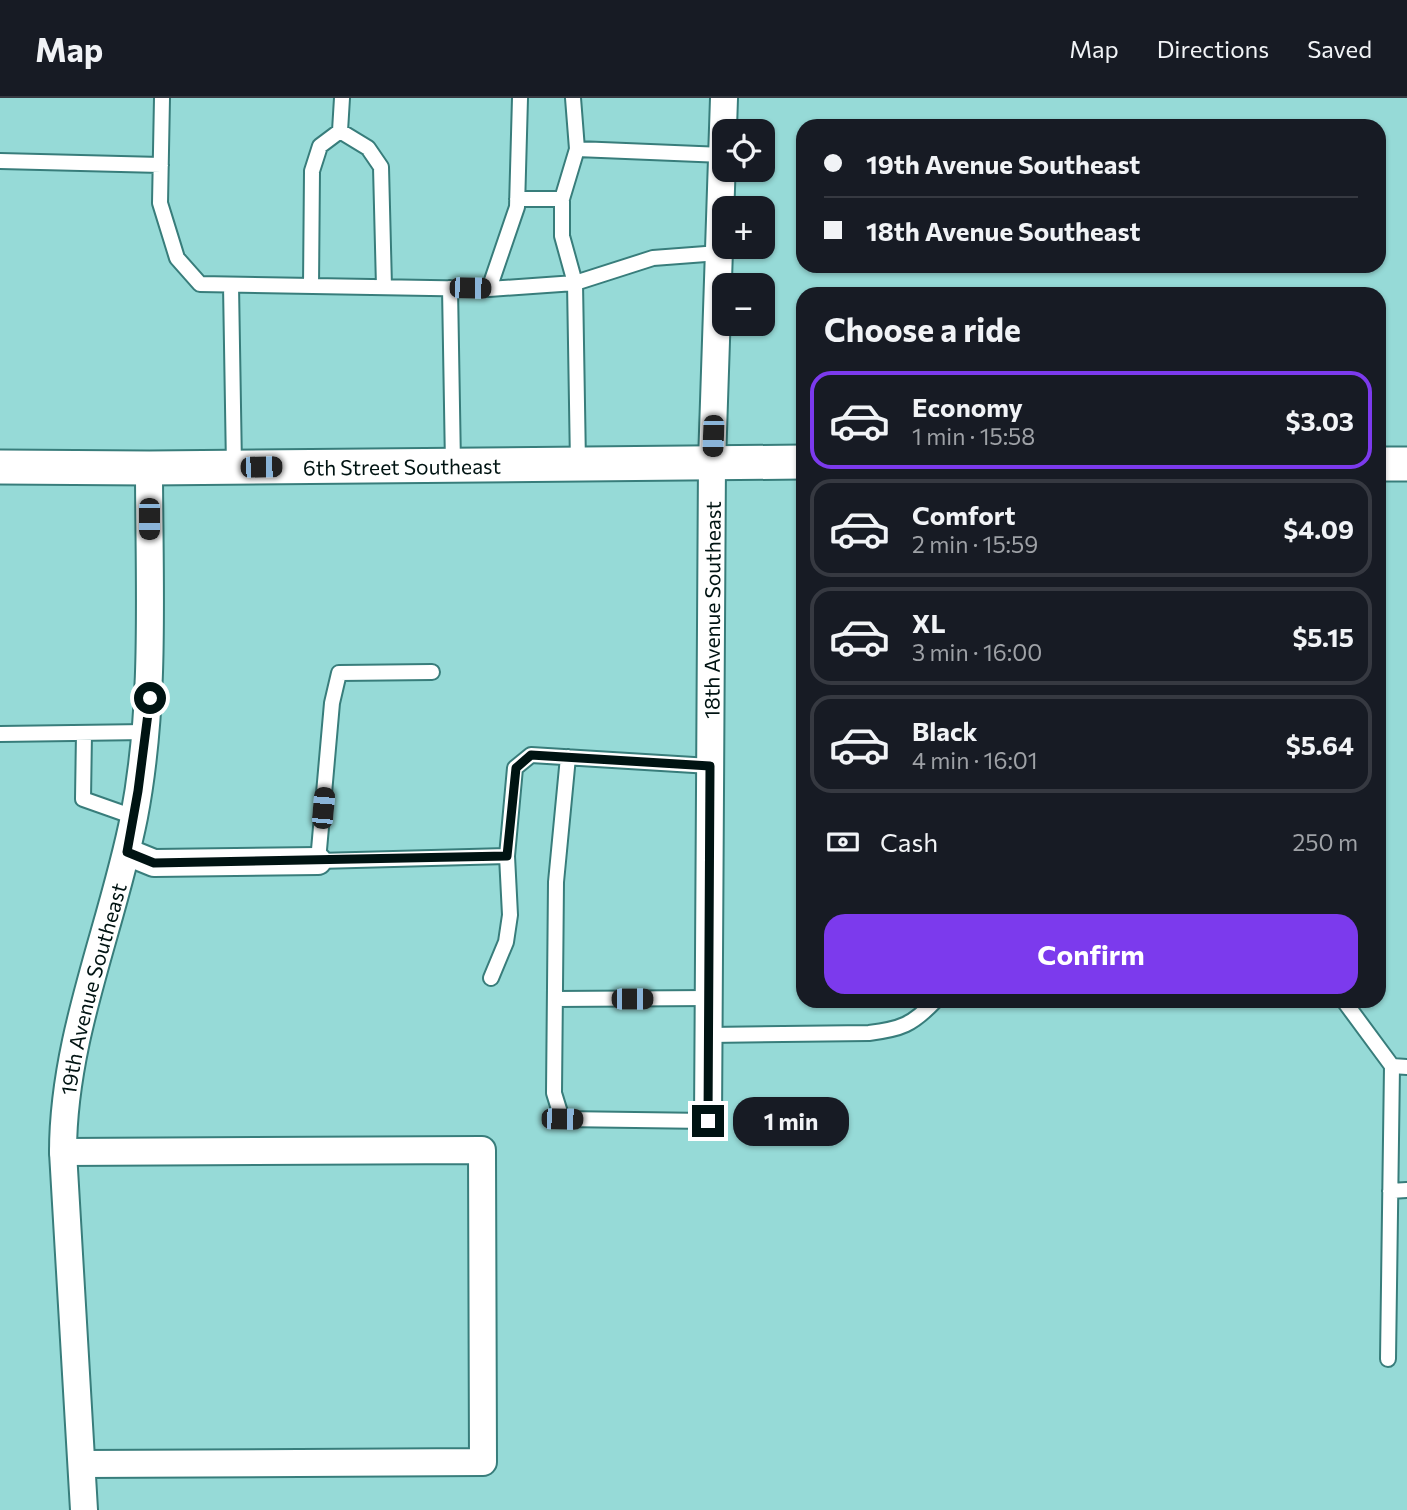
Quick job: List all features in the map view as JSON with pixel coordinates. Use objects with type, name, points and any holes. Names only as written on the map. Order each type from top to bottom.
[{"type":"street","name":"18th Avenue Southeast","points":[[724,98],[724,119]]},
{"type":"street","name":"18th Avenue Southeast","points":[[708,1121],[712,462],[719,259]]},
{"type":"street","name":"6th Street Southeast","points":[[0,467],[796,462]]},
{"type":"street","points":[[1386,464],[1407,464]]},
{"type":"street","name":"19th Avenue Southeast","points":[[83,1510],[63,1115],[70,1068],[127,852],[146,732],[150,698],[149,468]]},
{"type":"street","points":[[127,852],[154,863],[318,861]]},
{"type":"street","points":[[63,1152],[482,1150],[483,1462],[82,1464]]},
{"type":"lane","points":[[162,98],[160,203],[177,258],[200,284],[489,289],[575,283],[653,258],[712,254]]},
{"type":"lane","points":[[341,131],[342,98]]},
{"type":"lane","points":[[489,289],[516,207],[520,98]]},
{"type":"lane","points":[[573,98],[577,149],[562,199],[562,236],[575,283],[578,464]]},
{"type":"lane","points":[[312,286],[313,171],[320,146],[341,131]]},
{"type":"lane","points":[[341,131],[368,148],[381,167],[384,287]]},
{"type":"lane","points":[[577,149],[712,155]]},
{"type":"lane","points":[[0,162],[161,165]]},
{"type":"lane","points":[[516,199],[562,199]]},
{"type":"lane","points":[[231,285],[234,467]]},
{"type":"lane","points":[[450,288],[453,465]]},
{"type":"lane","points":[[432,672],[339,673],[332,703],[318,861],[507,856]]},
{"type":"lane","points":[[0,734],[146,732]]},
{"type":"lane","points":[[84,733],[83,799],[134,817]]},
{"type":"lane","points":[[491,978],[506,942],[510,915],[507,856],[516,768],[531,755],[710,766]]},
{"type":"lane","points":[[568,757],[556,882],[554,1093],[562,1119],[708,1121]]},
{"type":"lane","points":[[555,999],[709,998]]},
{"type":"lane","points":[[709,1035],[869,1033],[894,1030],[917,1019],[928,1008]]},
{"type":"lane","points":[[1350,1008],[1400,1067],[1390,1191],[1388,1359]]},
{"type":"lane","points":[[1390,1191],[1407,1190]]},
{"type":"route","points":[[150,698],[127,852],[154,863],[507,856],[516,768],[531,755],[710,766],[708,1121]]}]
